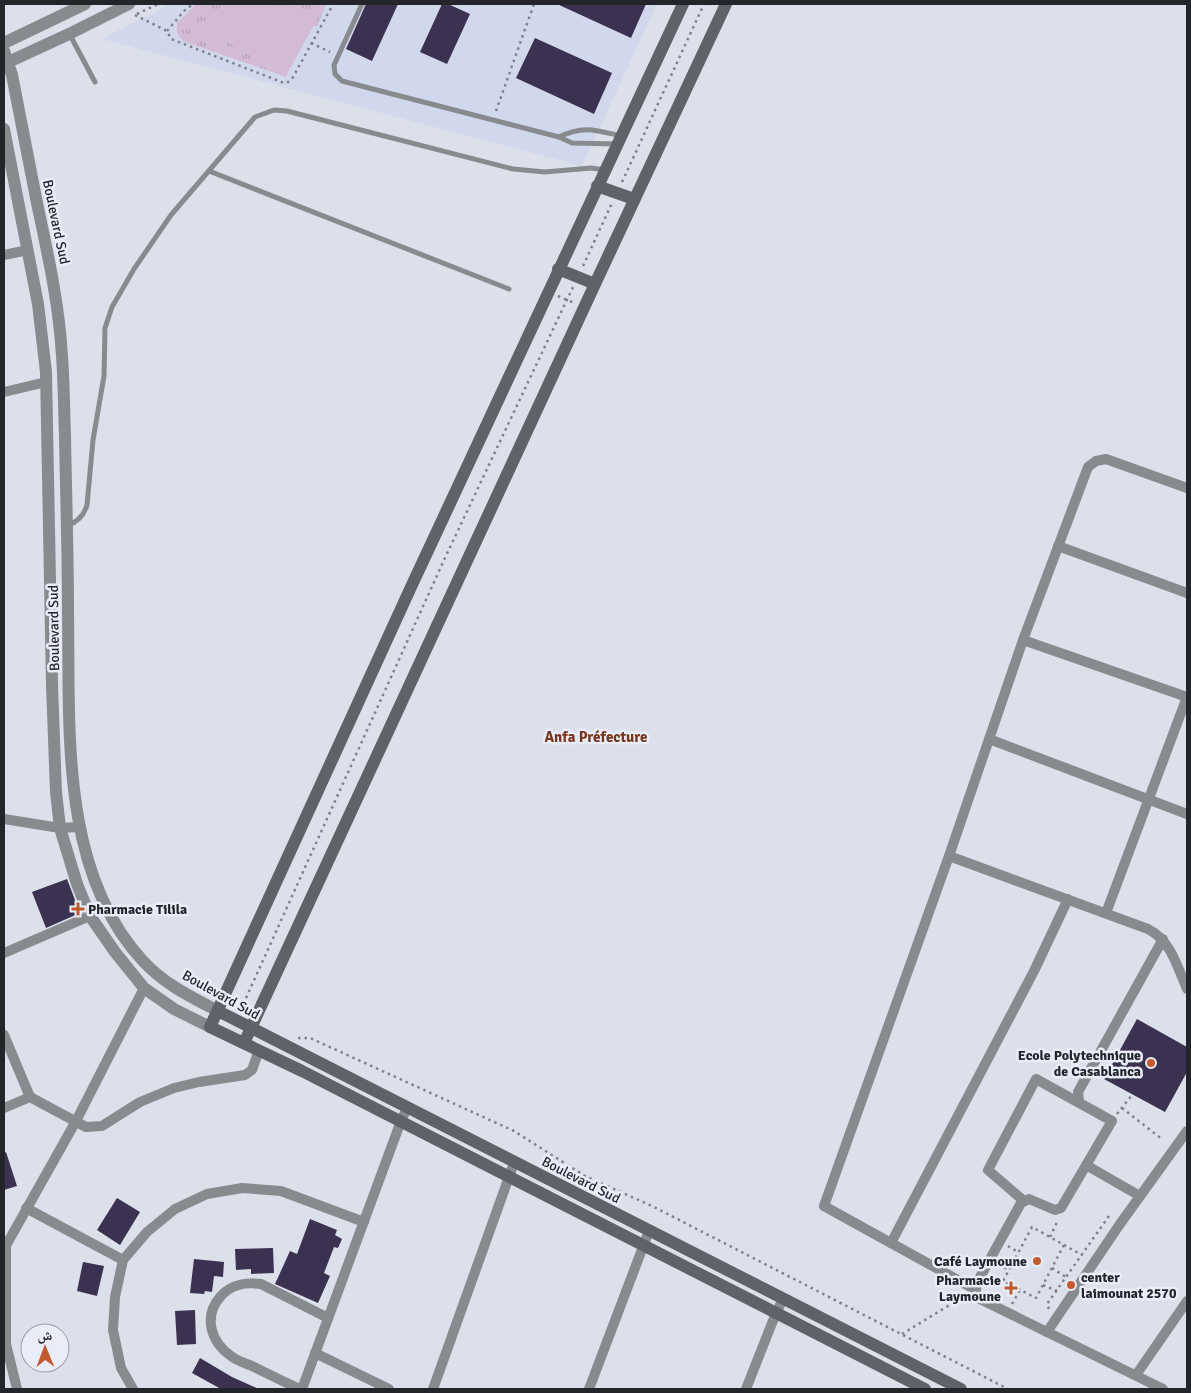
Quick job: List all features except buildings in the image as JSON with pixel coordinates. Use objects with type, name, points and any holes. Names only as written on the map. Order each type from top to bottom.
[{"type":"main road","points":[[210,1027],[558,269],[683,4]]},
{"type":"main road","points":[[244,1043],[726,4]]},
{"type":"main road","points":[[597,186],[634,199]]},
{"type":"main road","points":[[558,269],[595,284]]},
{"type":"main road","name":"Boulevard Sud","points":[[218,1011],[960,1389]]},
{"type":"main road","name":"Boulevard Sud","points":[[210,1027],[401,1121],[925,1389]]},
{"type":"street","points":[[4,44],[84,4]]},
{"type":"street","points":[[5,59],[132,10]]},
{"type":"street","name":"Boulevard Sud","points":[[5,59],[56,297],[62,357],[67,525],[70,755],[79,827],[90,866],[105,903],[121,932],[143,961],[165,980],[185,994],[218,1011]]},
{"type":"street","name":"Boulevard Sud","points":[[4,129],[38,304],[46,382],[52,685],[56,792],[60,828],[77,884],[90,916],[115,952],[144,988],[174,1009],[210,1027]]},
{"type":"street","points":[[4,255],[28,250]]},
{"type":"street","points":[[4,392],[46,382]]},
{"type":"street","points":[[976,1290],[824,1206],[949,856],[1022,640],[1085,472],[1096,461],[1101,459],[1111,460],[1187,488]]},
{"type":"street","points":[[1058,546],[1187,593]]},
{"type":"street","points":[[1022,640],[1187,697],[1106,913]]},
{"type":"street","points":[[989,739],[1187,814]]},
{"type":"street","points":[[4,819],[60,828],[79,827]]},
{"type":"street","points":[[949,856],[1148,928],[1162,939],[1170,950],[1187,988]]},
{"type":"street","points":[[891,1243],[1034,971],[1068,899]]},
{"type":"street","points":[[4,953],[90,916]]},
{"type":"street","points":[[1079,1101],[1078,1092],[1162,939]]},
{"type":"street","points":[[17,1389],[6,1344],[5,1247],[76,1121],[144,988]]},
{"type":"street","points":[[4,1035],[30,1096],[86,1127],[102,1126],[140,1102],[174,1088],[245,1075],[252,1070],[259,1050]]},
{"type":"street","points":[[1024,1201],[988,1170],[1036,1079],[1079,1101],[1081,1104],[1112,1121],[1063,1206],[1058,1211],[1029,1199],[1018,1206],[977,1283],[976,1290],[980,1299],[1163,1389]]},
{"type":"street","points":[[4,1108],[30,1096]]},
{"type":"street","points":[[328,1318],[261,1284],[249,1283],[227,1289],[215,1303],[211,1314],[210,1326],[214,1337],[232,1357],[301,1389],[315,1353],[364,1222],[401,1121],[407,1108]]},
{"type":"street","points":[[1047,1332],[1140,1196],[1187,1132]]},
{"type":"street","points":[[433,1389],[514,1163]]},
{"type":"street","points":[[1086,1165],[1140,1196]]},
{"type":"street","points":[[133,1389],[121,1368],[113,1330],[115,1296],[123,1260],[147,1232],[175,1209],[207,1194],[242,1188],[281,1190],[364,1222]]},
{"type":"street","points":[[26,1208],[123,1260]]},
{"type":"street","points":[[590,1389],[649,1231]]},
{"type":"street","points":[[746,1389],[783,1299]]},
{"type":"street","points":[[1136,1375],[1187,1301]]},
{"type":"street","points":[[315,1353],[389,1389]]},
{"type":"street","points":[[929,1389],[936,1377]]},
{"type":"lane","points":[[362,4],[334,65],[334,70],[342,81],[559,137],[572,143],[619,140]]},
{"type":"lane","points":[[69,34],[95,82]]},
{"type":"lane","points":[[67,525],[78,520],[86,510],[93,440],[104,376],[105,334],[108,318],[134,269],[171,215],[250,121],[261,114],[280,110],[513,169],[545,172],[591,168],[605,170]]},
{"type":"lane","points":[[559,137],[573,130],[590,129],[619,140]]},
{"type":"lane","points":[[209,171],[509,289]]},
{"type":"path","points":[[167,31],[184,10],[194,4]]},
{"type":"path","points":[[132,10],[167,31],[171,38],[284,83],[292,79],[330,8],[330,4]]},
{"type":"path","points":[[493,120],[534,4]]},
{"type":"path","points":[[246,998],[444,560],[578,277],[704,4]]},
{"type":"path","points":[[311,43],[338,55]]},
{"type":"path","points":[[548,291],[584,308]]},
{"type":"path","points":[[292,1038],[310,1038],[514,1131],[585,1176],[652,1206],[1008,1389]]},
{"type":"path","points":[[1112,1121],[1132,1095]]},
{"type":"path","points":[[1122,1108],[1162,1139]]},
{"type":"path","points":[[1050,1237],[1061,1220],[1052,1215]]},
{"type":"path","points":[[1051,1315],[1047,1304],[1066,1277],[1109,1216],[1120,1217]]},
{"type":"path","points":[[1064,1245],[1036,1298],[1003,1281],[1032,1227],[1082,1255]]},
{"type":"path","points":[[1024,1228],[1030,1231]]},
{"type":"path","points":[[1004,1251],[1011,1238]]},
{"type":"path","points":[[1007,1245],[1018,1252]]},
{"type":"path","points":[[994,1269],[1000,1257]]},
{"type":"path","points":[[997,1263],[1009,1270]]},
{"type":"path","points":[[1052,1268],[1066,1277]]},
{"type":"path","points":[[1043,1285],[1057,1291]]},
{"type":"path","points":[[902,1335],[958,1299],[976,1290]]},
{"type":"path","points":[[1004,1301],[1012,1304],[1020,1290]]},
{"type":"shaded area","points":[[170,4],[657,4],[582,166],[102,39]]},
{"type":"green space","points":[[196,4],[222,4],[207,30],[287,74],[286,77],[183,41],[177,33],[177,23]]},
{"type":"green space","points":[[222,4],[276,4],[314,25],[287,74],[207,30]]},
{"type":"green space","points":[[276,4],[326,4],[317,27]]},
{"type":"place","name":"Pharmacie Tilila","points":[[78,909]]},
{"type":"place","name":"Ecole Polytechnique de Casablanca","points":[[1151,1063]]},
{"type":"place","name":"Café Laymoune","points":[[1037,1261]]},
{"type":"place","name":"center laimounat 2570","points":[[1071,1285]]},
{"type":"place","name":"Pharmacie Laymoune","points":[[1011,1288]]},
{"type":"district","name":"Anfa Préfecture","points":[[596,737]]}]
